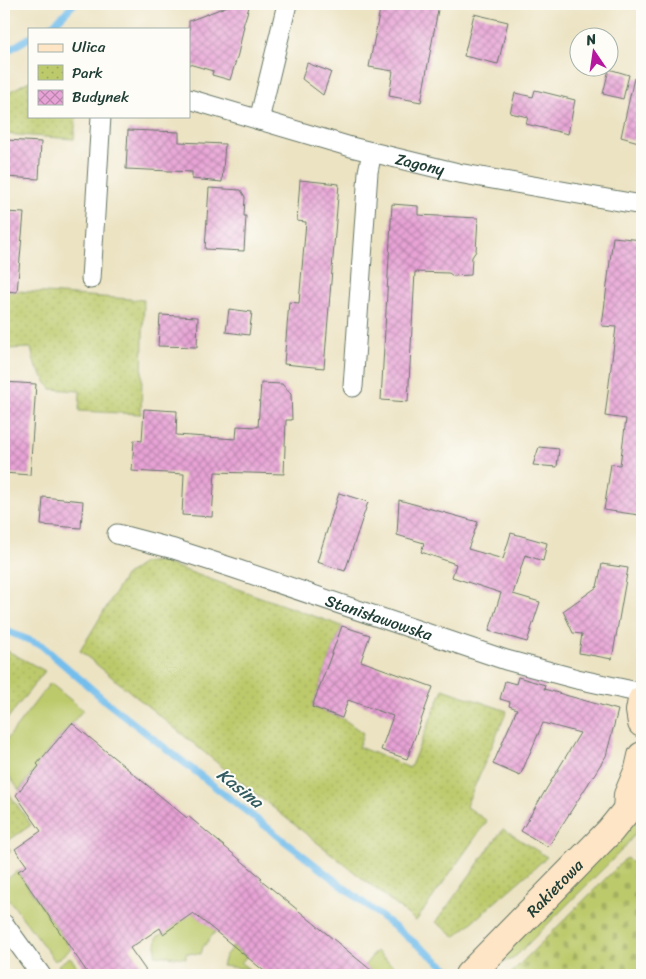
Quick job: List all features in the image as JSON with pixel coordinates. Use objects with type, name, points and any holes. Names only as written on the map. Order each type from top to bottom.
[{"type":"street","points":[[259,120],[287,4]]},
{"type":"street","name":"Zagony","points":[[195,101],[372,152],[458,173],[642,205]]},
{"type":"street","points":[[91,279],[101,118]]},
{"type":"street","points":[[353,387],[368,172],[372,152]]},
{"type":"street","name":"Stanisławowska","points":[[117,534],[174,549],[506,660],[577,679],[642,693]]},
{"type":"street","points":[[642,700],[640,711],[642,723]]},
{"type":"street","name":"Rakietowa","points":[[475,969],[635,804],[628,795],[639,769],[642,756]]},
{"type":"street","points":[[4,924],[41,975]]},
{"type":"green space","points":[[28,82],[28,118],[76,118],[74,139],[4,134],[4,95]]},
{"type":"green space","points":[[4,290],[144,300],[141,414],[79,411],[80,391],[51,389],[35,365],[31,348],[4,349]]},
{"type":"green space","points":[[159,561],[342,626],[312,707],[342,718],[363,733],[359,747],[410,768],[443,689],[507,711],[466,806],[487,821],[416,921],[80,651],[125,576],[143,563]]},
{"type":"green space","points":[[4,649],[45,671],[4,723]]},
{"type":"green space","points":[[50,683],[83,710],[37,764],[38,766],[19,790],[4,769],[4,743]]},
{"type":"green space","points":[[4,786],[31,825],[5,843],[11,851],[4,857]]},
{"type":"green space","points":[[642,811],[642,825],[623,849],[513,959],[493,965]]},
{"type":"green space","points":[[503,829],[547,857],[455,937],[436,922]]},
{"type":"green space","points":[[626,858],[642,869],[642,975],[511,975],[510,974]]},
{"type":"green space","points":[[17,871],[71,949],[55,961],[4,893],[4,882]]},
{"type":"green space","points":[[191,911],[216,931],[203,947],[201,954],[186,953],[186,958],[155,955],[157,937],[187,917]]},
{"type":"green space","points":[[233,946],[246,957],[241,963],[249,969],[222,966],[225,956]]},
{"type":"green space","points":[[376,951],[404,975],[366,975],[367,967],[365,965]]},
{"type":"green space","points":[[70,957],[79,969],[83,966],[89,975],[64,975],[58,965]]},
{"type":"building","points":[[233,4],[250,4],[230,80],[212,75],[213,71],[190,64],[189,21]]},
{"type":"building","points":[[381,4],[439,4],[421,102],[389,96],[393,71],[369,67]]},
{"type":"building","points":[[474,14],[508,22],[498,64],[464,56]]},
{"type":"building","points":[[307,63],[331,72],[323,95],[302,79]]},
{"type":"building","points":[[618,72],[629,75],[623,99],[603,94],[607,78],[618,78]]},
{"type":"building","points":[[634,78],[642,79],[642,143],[621,137]]},
{"type":"building","points":[[535,90],[575,100],[568,134],[526,124],[528,117],[510,113],[515,93],[533,97]]},
{"type":"building","points":[[128,130],[179,132],[179,142],[225,144],[222,182],[192,179],[192,172],[126,169]]},
{"type":"building","points":[[6,140],[41,142],[39,179],[4,177]]},
{"type":"building","points":[[300,180],[339,184],[324,368],[284,364],[289,302],[299,303],[306,222],[297,221]]},
{"type":"building","points":[[209,188],[241,190],[245,197],[244,251],[205,249]]},
{"type":"building","points":[[392,204],[418,206],[418,215],[478,218],[476,251],[472,257],[471,275],[453,276],[449,273],[415,272],[408,402],[381,400]]},
{"type":"building","points":[[4,212],[24,213],[17,292],[4,291]]},
{"type":"building","points":[[613,237],[642,240],[642,494],[639,515],[604,510],[611,464],[620,465],[626,419],[605,416],[616,327],[602,326]]},
{"type":"building","points":[[229,309],[252,312],[249,335],[226,332]]},
{"type":"building","points":[[160,315],[198,317],[197,347],[158,346]]},
{"type":"building","points":[[4,382],[36,384],[30,475],[4,473]]},
{"type":"building","points":[[261,383],[282,384],[291,394],[292,420],[286,420],[284,474],[215,472],[212,517],[182,515],[184,474],[132,471],[134,440],[142,441],[144,409],[177,411],[176,435],[236,439],[237,426],[258,427]]},
{"type":"building","points":[[539,447],[559,449],[557,467],[533,465]]},
{"type":"building","points":[[339,493],[368,502],[345,571],[317,562]]},
{"type":"building","points":[[43,497],[83,501],[81,528],[41,525]]},
{"type":"building","points":[[399,500],[478,522],[468,549],[503,559],[511,533],[547,543],[543,561],[525,555],[513,594],[540,602],[527,642],[489,631],[501,593],[452,577],[456,564],[421,552],[424,543],[397,535]]},
{"type":"building","points":[[602,564],[628,568],[612,659],[579,653],[582,634],[573,633],[563,611],[597,587]]},
{"type":"building","points":[[342,626],[370,635],[361,661],[433,687],[407,759],[381,750],[393,716],[348,700],[342,718],[312,707]]},
{"type":"building","points":[[518,677],[545,685],[544,689],[618,710],[606,756],[548,847],[521,831],[580,733],[543,723],[520,776],[493,764],[517,709],[509,706],[510,702],[500,699],[505,681],[516,684]]},
{"type":"building","points":[[72,723],[187,818],[188,816],[262,878],[260,879],[377,975],[269,975],[193,913],[163,934],[160,928],[130,948],[149,975],[89,975],[18,871],[27,866],[15,849],[41,831],[16,795],[39,766],[37,764]]},
{"type":"waterway","name":"Kasina","points":[[47,28],[55,23],[74,4]]},
{"type":"waterway","name":"Kasina","points":[[4,53],[28,39]]},
{"type":"waterway","name":"Kasina","points":[[4,630],[41,645],[109,704],[456,975]]}]
